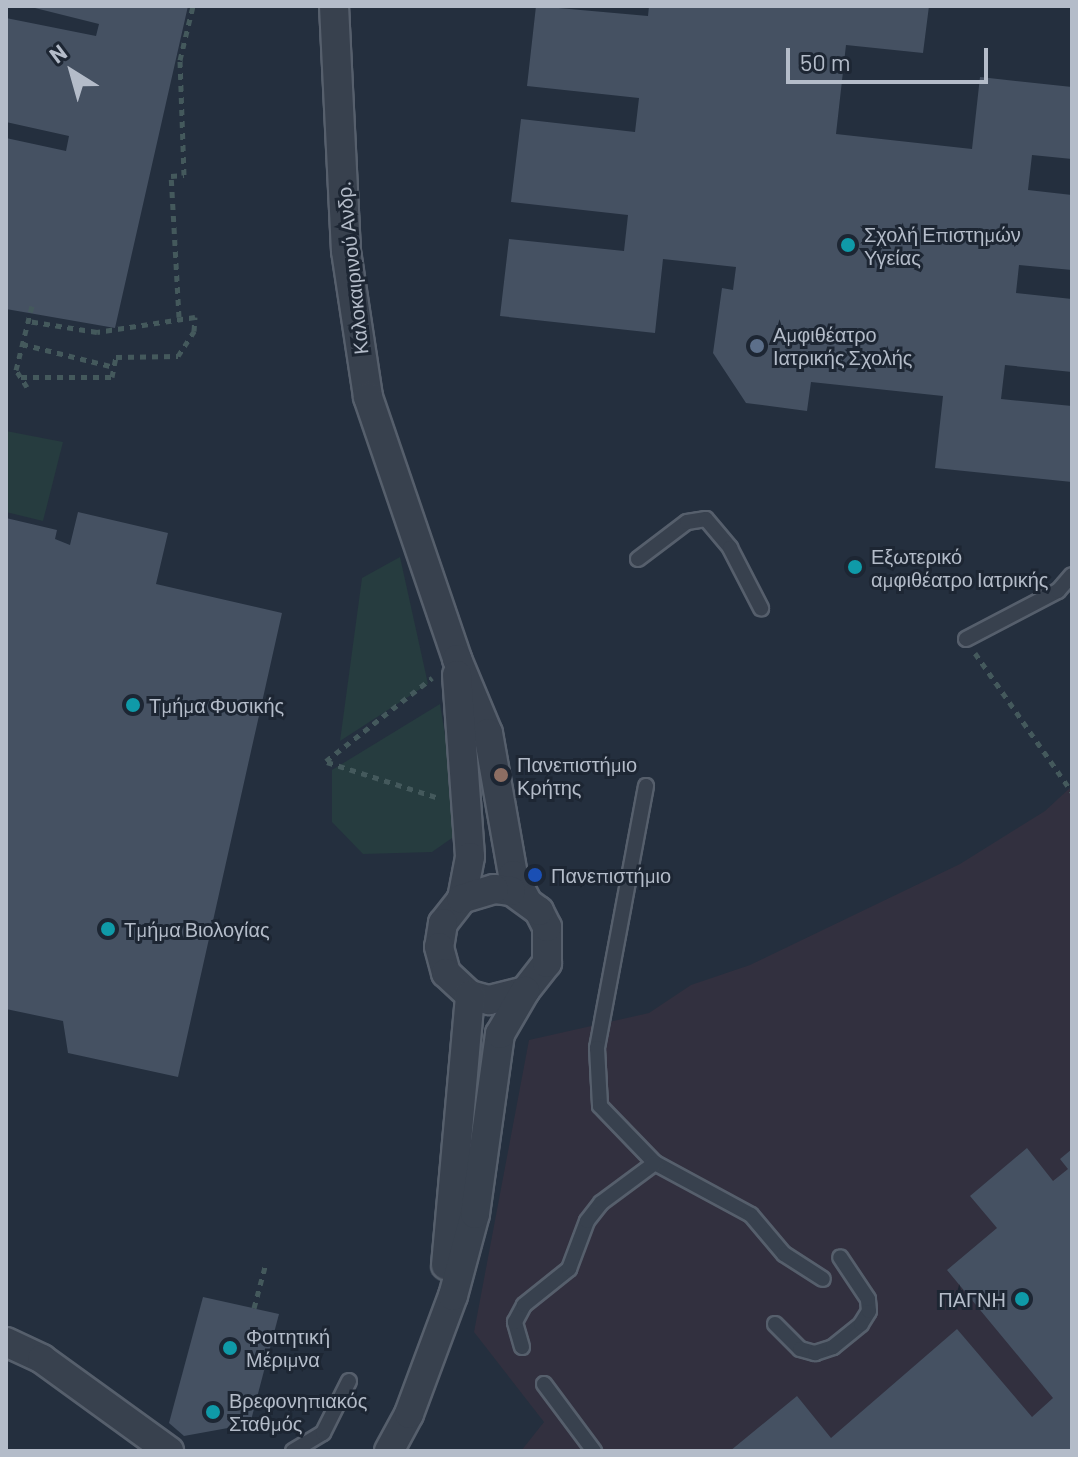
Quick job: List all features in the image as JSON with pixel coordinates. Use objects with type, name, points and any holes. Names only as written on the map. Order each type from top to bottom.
[{"type":"street","name":"Καλοκαιρινού Ανδρ.","points":[[334,6],[354,325],[368,397],[457,659]]},
{"type":"street","points":[[457,659],[470,857],[462,899],[443,923],[439,947],[446,973],[470,995],[489,1000],[525,991]]},
{"type":"street","points":[[389,1451],[433,1349],[475,1214],[500,1034],[525,991],[547,963],[550,945],[547,927],[513,875],[488,733],[457,659]]},
{"type":"street","points":[[462,899],[494,889],[526,899]]},
{"type":"street","points":[[433,1349],[449,1244],[470,995]]},
{"type":"street","points":[[6,1342],[42,1359],[169,1451]]},
{"type":"lane","points":[[638,559],[687,522],[706,519],[730,548],[761,608]]},
{"type":"lane","points":[[966,639],[1058,591],[1072,575]]},
{"type":"lane","points":[[646,786],[597,1048],[596,1093],[600,1106],[630,1144],[655,1163],[751,1215],[784,1254],[823,1279]]},
{"type":"lane","points":[[522,1347],[515,1322],[524,1305],[569,1269],[587,1221],[601,1203],[655,1163]]},
{"type":"lane","points":[[775,1324],[800,1349],[815,1353],[833,1347],[861,1324],[869,1311],[868,1299],[840,1257]]},
{"type":"lane","points":[[293,1451],[323,1433],[349,1381]]},
{"type":"lane","points":[[544,1384],[594,1451]]},
{"type":"path","points":[[179,317],[171,176],[184,175],[180,60],[193,6]]},
{"type":"path","points":[[27,387],[16,370],[32,306]]},
{"type":"path","points":[[21,377],[112,377],[116,357],[178,356],[194,331],[195,317],[179,317],[97,332],[28,321]]},
{"type":"path","points":[[22,344],[114,367]]},
{"type":"path","points":[[966,639],[1072,792]]},
{"type":"path","points":[[457,659],[326,761],[467,807]]},
{"type":"path","points":[[254,1308],[266,1263]]},
{"type":"shaded area","points":[[1072,786],[1072,1451],[521,1451],[544,1422],[474,1332],[529,1040],[649,1013],[691,985],[750,965],[960,864],[1045,811]]},
{"type":"green space","points":[[6,431],[63,442],[43,521],[6,512]]},
{"type":"green space","points":[[400,557],[428,684],[340,741],[362,578]]},
{"type":"green space","points":[[440,704],[458,816],[452,838],[432,852],[363,854],[332,822],[332,770]]},
{"type":"building","points":[[27,6],[188,6],[115,328],[6,309],[6,138],[66,151],[69,136],[6,122],[6,18],[96,36],[99,24]]},
{"type":"building","name":"Σχολή Επιστημών Υγείας","points":[[536,6],[648,16],[649,6],[929,6],[923,53],[846,45],[836,134],[972,149],[980,77],[1072,87],[1072,159],[1032,155],[1028,190],[1072,195],[1072,270],[1019,265],[1016,293],[1072,299],[1072,372],[1005,365],[1001,399],[1072,406],[1072,482],[935,468],[943,396],[811,382],[807,411],[746,403],[713,353],[722,288],[733,290],[736,267],[663,259],[655,333],[500,316],[509,239],[624,251],[628,215],[511,202],[521,119],[635,132],[639,98],[527,86]]},
{"type":"building","points":[[78,512],[168,533],[156,584],[282,613],[178,1077],[68,1053],[63,1021],[6,1009],[6,518],[57,530],[55,539],[70,545]]},
{"type":"building","name":"ΠΑΓΝΗ","points":[[1027,1148],[1053,1181],[1068,1169],[1060,1159],[1072,1149],[1072,1451],[730,1451],[797,1396],[831,1438],[957,1329],[1032,1417],[1053,1398],[947,1270],[997,1228],[970,1196]]},
{"type":"building","name":"Φοιτητική Μέριμνα","points":[[203,1297],[279,1314],[250,1424],[184,1436],[169,1423]]},
{"type":"place","name":"Σχολή Επιστημών Υγείας","points":[[848,245]]},
{"type":"place","name":"Αμφιθέατρο Ιατρικής Σχολής","points":[[757,346]]},
{"type":"place","name":"Εξωτερικό αμφιθέατρο Ιατρικής","points":[[855,567]]},
{"type":"place","name":"Τμήμα Φυσικής","points":[[133,705]]},
{"type":"place","name":"Πανεπιστήμιο Κρήτης","points":[[501,775]]},
{"type":"place","name":"Πανεπιστήμιο","points":[[535,875]]},
{"type":"place","name":"Τμήμα Βιολογίας","points":[[108,929]]},
{"type":"place","name":"ΠΑΓΝΗ","points":[[1022,1299]]},
{"type":"place","name":"Φοιτητική Μέριμνα","points":[[230,1348]]},
{"type":"place","name":"Βρεφονηπιακός Σταθμός","points":[[213,1412]]}]
